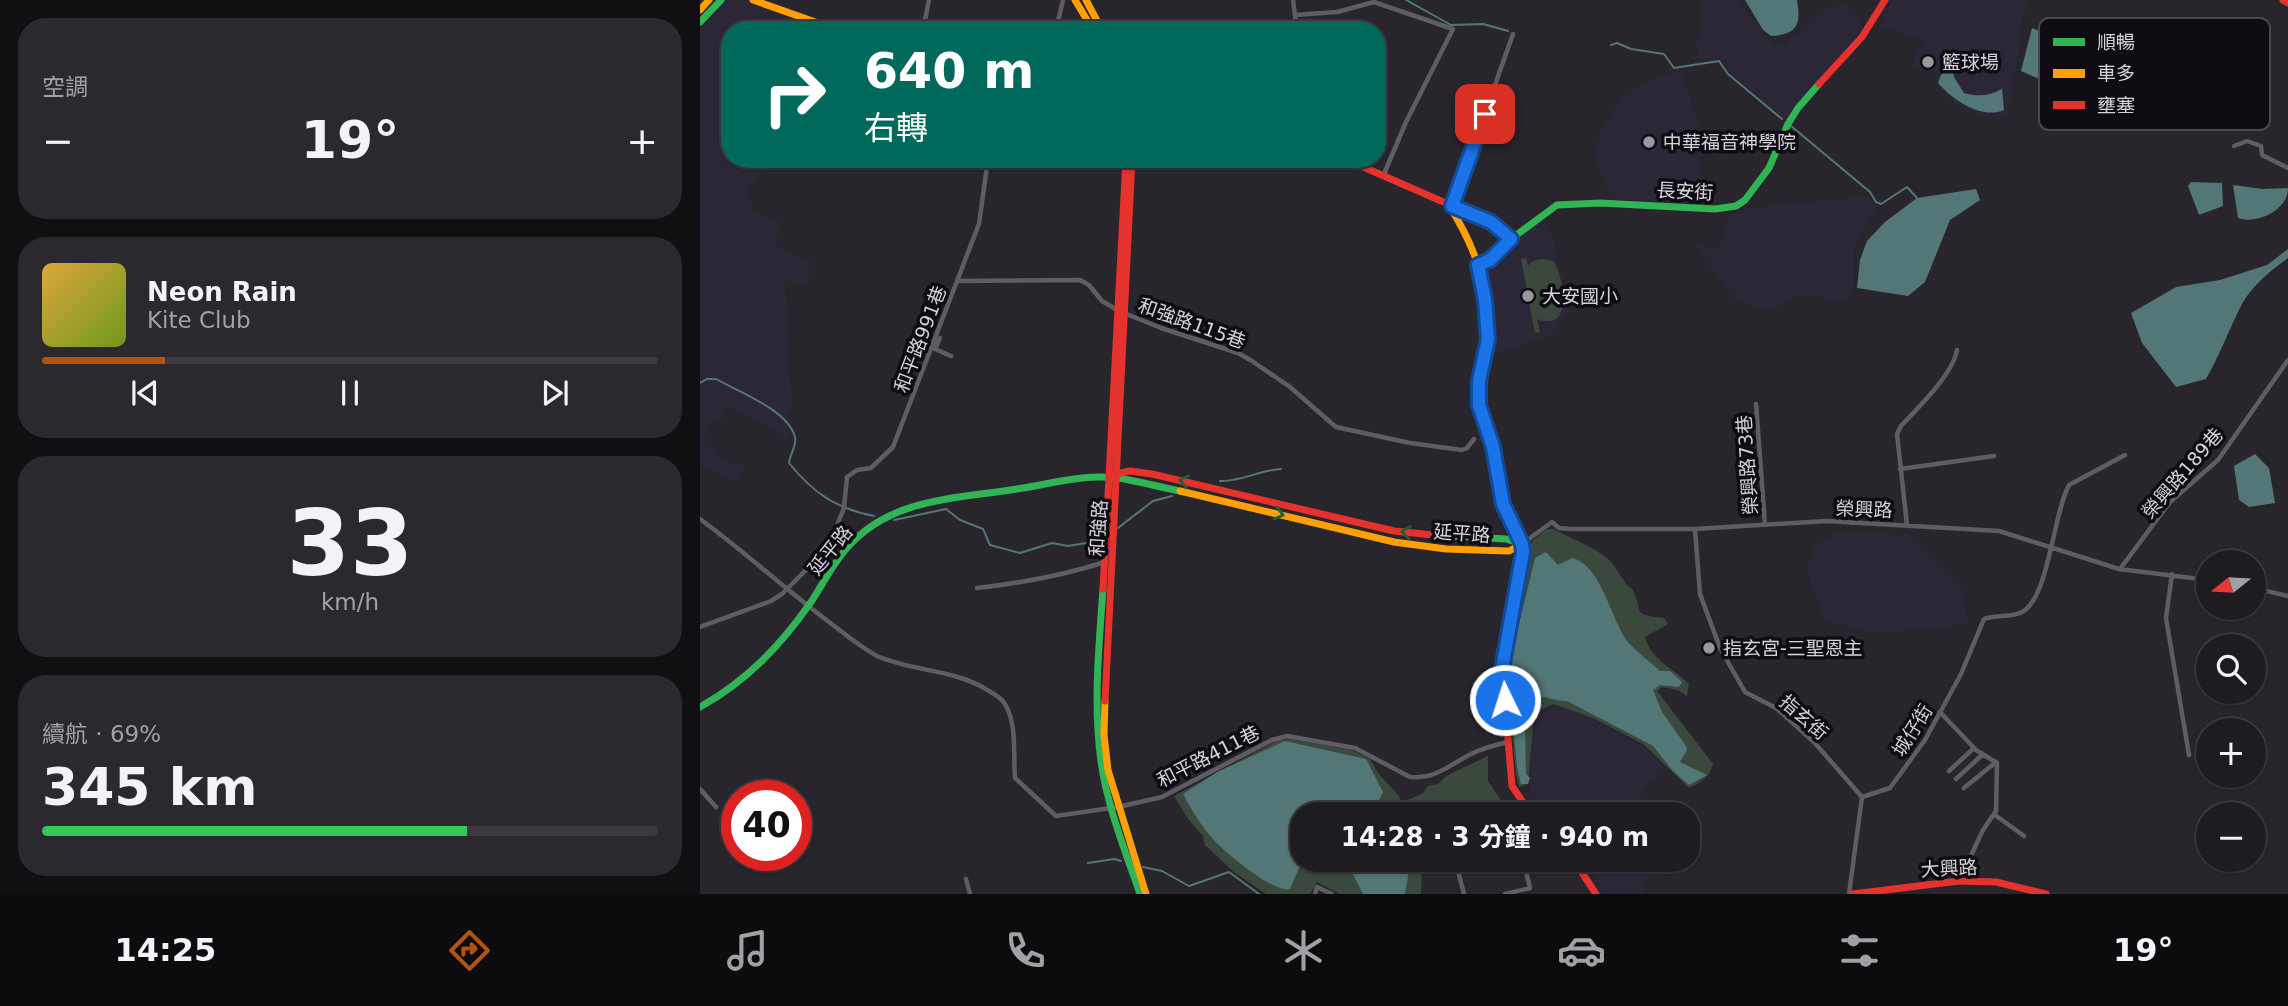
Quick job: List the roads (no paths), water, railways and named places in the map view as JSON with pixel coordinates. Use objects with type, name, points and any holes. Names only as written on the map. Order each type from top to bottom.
[{"type":"main road","points":[[700,10],[709,0]]},
{"type":"main road","points":[[700,23],[721,0]]},
{"type":"main road","points":[[753,0],[812,21]]},
{"type":"main road","points":[[1075,0],[1088,21]]},
{"type":"main road","points":[[1086,0],[1097,21]]},
{"type":"main road","name":"長安街","points":[[1478,265],[1490,260],[1511,239],[1558,205],[1600,203],[1715,209],[1736,206],[1745,200],[1769,168],[1798,107],[1863,37],[1885,0]]},
{"type":"main road","points":[[2283,0],[2288,3]]},
{"type":"main road","name":"和強路","points":[[1122,312],[1125,168]]},
{"type":"main road","name":"和強路","points":[[1131,168],[1108,562],[1104,736],[1115,808],[1140,894]]},
{"type":"main road","points":[[1368,168],[1491,222],[1511,239]]},
{"type":"main road","points":[[1450,205],[1467,233],[1478,265],[1488,331],[1479,381],[1479,405],[1493,447],[1503,504],[1522,544],[1523,552],[1502,669],[1512,786],[1523,802]]},
{"type":"main road","name":"延平路","points":[[700,707],[723,696],[751,675],[775,650],[808,607],[836,561],[856,538],[881,519],[909,507],[936,500],[1115,476],[1418,546],[1509,551],[1522,544]]},
{"type":"main road","name":"和強路","points":[[1115,808],[1146,894]]},
{"type":"main road","points":[[1583,872],[1596,894]]},
{"type":"main road","name":"大興路","points":[[1851,894],[1959,881],[1996,882],[2046,894]]},
{"type":"street","points":[[924,21],[929,0]]},
{"type":"street","points":[[1058,21],[1063,0]]},
{"type":"street","points":[[1293,0],[1296,21]]},
{"type":"street","points":[[1295,15],[1337,12],[1374,2],[1453,29],[1406,122],[1384,174]]},
{"type":"street","points":[[1450,205],[1513,34]]},
{"type":"street","points":[[2234,146],[2247,141],[2261,146],[2262,155],[2288,168]]},
{"type":"street","name":"和平路991巷","points":[[700,627],[771,601],[782,594],[825,550],[832,538],[844,506],[847,477],[850,473],[871,468],[894,447],[979,224],[987,168]]},
{"type":"street","points":[[957,281],[1073,278],[1089,285],[1102,302],[1122,312]]},
{"type":"street","name":"和強路115巷","points":[[1122,312],[1238,353],[1290,387],[1336,428],[1462,450],[1474,439]]},
{"type":"street","points":[[940,338],[935,349],[951,356]]},
{"type":"street","points":[[1907,525],[1897,434],[1944,376],[1957,350]]},
{"type":"street","name":"榮興路189巷","points":[[2119,569],[2176,496],[2218,460],[2288,360]]},
{"type":"street","name":"榮興路73巷","points":[[1756,404],[1765,525]]},
{"type":"street","points":[[2051,547],[2069,485],[2124,455]]},
{"type":"street","points":[[1900,469],[1994,456]]},
{"type":"street","points":[[700,519],[808,607]]},
{"type":"street","name":"榮興路","points":[[1522,544],[1552,522],[1559,528],[1571,529],[1695,529],[1826,521],[1907,525],[1999,531],[2119,569],[2196,578]]},
{"type":"street","name":"指玄街","points":[[1695,529],[1702,601],[1720,648],[1745,692],[1776,708],[1814,742],[1862,797]]},
{"type":"street","name":"城仔街","points":[[1862,797],[1890,788],[1925,740],[1969,656],[1984,619],[2020,614],[2036,598],[2051,547]]},
{"type":"street","points":[[977,588],[1030,582],[1108,562]]},
{"type":"street","points":[[2172,574],[2166,618],[2189,755]]},
{"type":"street","points":[[2266,591],[2288,596]]},
{"type":"street","name":"和平路411巷","points":[[808,607],[850,639],[880,657],[973,682],[999,697],[1007,710],[1012,727],[1015,778],[1056,816],[1115,808],[1162,797],[1279,737],[1297,737],[1355,748],[1410,777],[1418,778],[1433,775],[1489,746],[1508,742]]},
{"type":"street","points":[[1940,712],[1974,748],[1996,762]]},
{"type":"street","points":[[1950,771],[1974,748]]},
{"type":"street","points":[[1956,779],[1983,754]]},
{"type":"street","points":[[1964,788],[1996,762]]},
{"type":"street","points":[[1959,881],[1983,830],[1995,815],[1996,762]]},
{"type":"street","points":[[700,789],[716,807]]},
{"type":"street","points":[[1851,894],[1862,797]]},
{"type":"street","points":[[1995,815],[2024,836]]},
{"type":"street","points":[[1458,872],[1464,894]]},
{"type":"street","points":[[1505,894],[1530,888],[1526,872]]},
{"type":"street","points":[[966,879],[970,894]]},
{"type":"street","points":[[1315,894],[1317,887],[1332,894]]},
{"type":"waterway","points":[[1406,0],[1451,25],[1483,24],[1508,31]]},
{"type":"waterway","points":[[1611,45],[1617,43],[1631,49],[1664,54],[1674,68],[1719,61],[1728,74],[1782,119]]},
{"type":"waterway","points":[[1791,126],[1870,192],[1876,202],[1881,204],[1907,187],[1917,198]]},
{"type":"waterway","points":[[700,383],[707,379],[716,379],[773,410],[791,427],[795,437],[789,463],[798,474],[837,504],[874,516]]},
{"type":"waterway","points":[[1220,481],[1281,469]]},
{"type":"waterway","points":[[1118,528],[1153,501],[1172,496]]},
{"type":"waterway","points":[[894,520],[946,509],[960,520],[983,529],[990,545],[1020,553],[1052,543],[1068,546],[1086,543],[1103,535]]},
{"type":"waterway","points":[[1088,863],[1114,859],[1121,861]]},
{"type":"waterway","points":[[1143,867],[1162,871],[1189,886],[1229,872],[1259,894]]},
{"type":"place","name":"籃球場","points":[[1928,62]]},
{"type":"place","name":"中華福音神學院","points":[[1649,142]]},
{"type":"place","name":"大安國小","points":[[1528,296]]},
{"type":"place","name":"指玄宮-三聖恩主","points":[[1709,648]]}]
